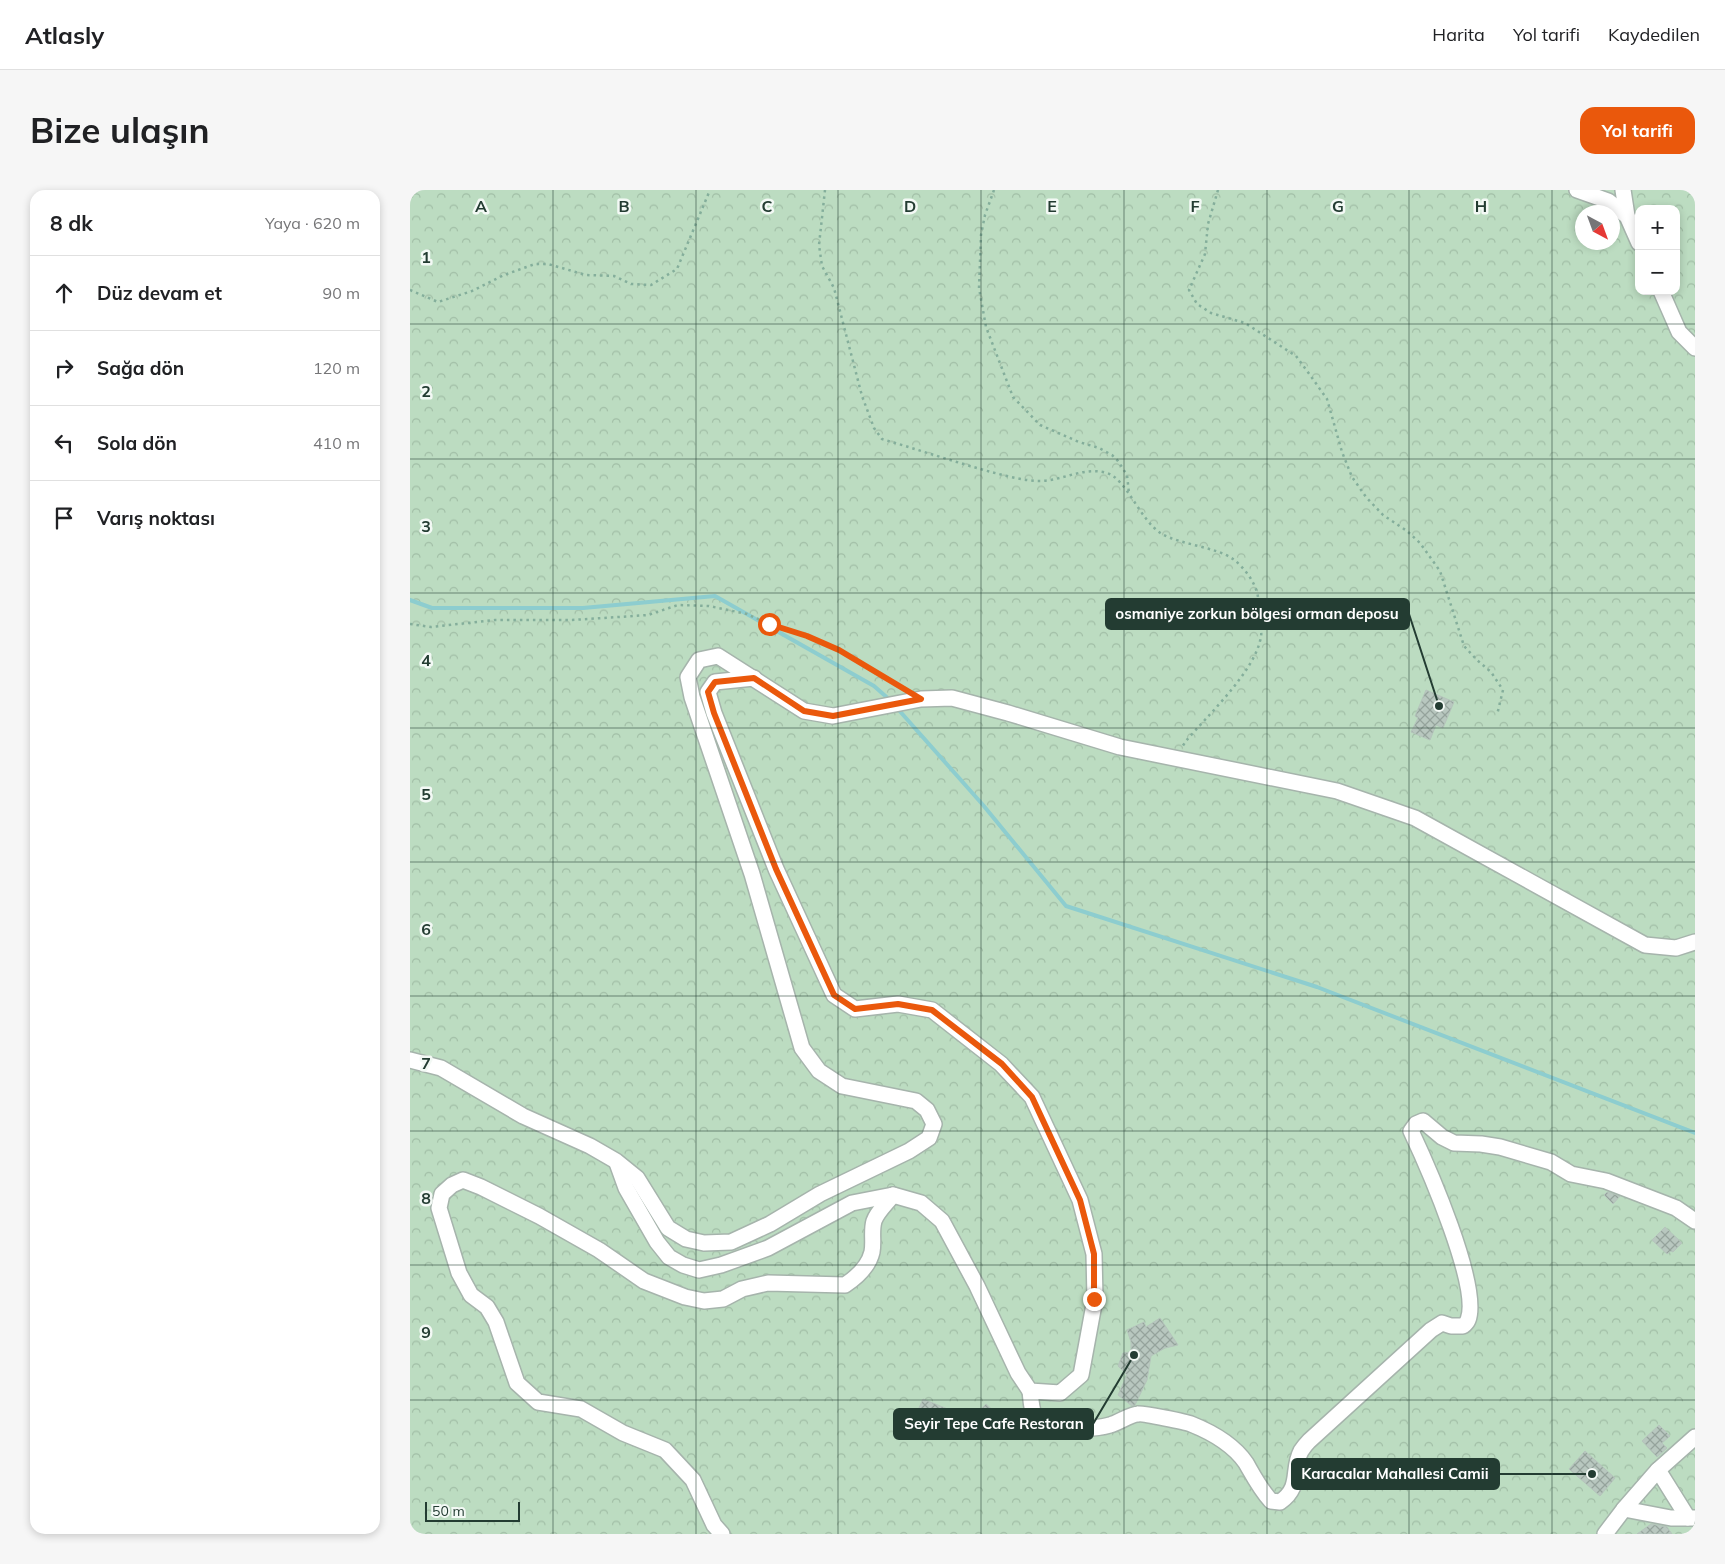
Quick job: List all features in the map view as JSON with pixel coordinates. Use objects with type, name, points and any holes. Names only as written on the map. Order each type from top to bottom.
[{"type":"street","points":[[1577,190],[1608,202],[1627,216]]},
{"type":"street","points":[[1623,190],[1627,216],[1635,234]]},
{"type":"street","points":[[1663,295],[1679,332],[1695,348]]},
{"type":"street","points":[[410,1060],[441,1068],[523,1116],[590,1146],[616,1162],[637,1178],[668,1228],[686,1239],[704,1243],[731,1242],[770,1224],[820,1194],[909,1151],[929,1138],[934,1124],[928,1110],[916,1100],[842,1086],[819,1071],[802,1048],[752,874],[692,696],[688,677],[699,660],[718,656],[804,711],[833,716],[917,700],[952,698],[1008,712],[1120,747],[1338,791],[1415,818],[1645,945],[1676,948],[1695,942]]},
{"type":"street","points":[[754,678],[715,682],[708,692],[776,869],[834,995],[855,1009],[898,1004],[932,1010],[1002,1064],[1032,1097],[1080,1200],[1094,1254],[1094,1299],[1081,1375],[1060,1393],[1030,1392]]},
{"type":"street","points":[[616,1162],[626,1188],[657,1242],[669,1257],[683,1266],[699,1270],[721,1265],[768,1248],[852,1203],[893,1196],[921,1203],[942,1221],[977,1286],[1018,1373],[1030,1392],[1033,1414],[1040,1422],[1056,1426],[1087,1428],[1108,1426],[1138,1414],[1189,1423],[1220,1438],[1234,1449],[1245,1462],[1259,1487],[1271,1501],[1280,1502],[1288,1497],[1294,1486],[1301,1452],[1309,1441],[1431,1330],[1442,1323],[1451,1326],[1463,1326],[1468,1321],[1468,1281],[1432,1175],[1411,1131],[1416,1124],[1423,1122],[1442,1137],[1454,1143],[1500,1147],[1550,1162],[1571,1174],[1606,1181],[1676,1208],[1695,1221]]},
{"type":"street","points":[[722,1534],[714,1525],[693,1480],[665,1450],[623,1433],[581,1409],[538,1402],[517,1383],[496,1322],[487,1307],[471,1295],[459,1273],[439,1208],[442,1194],[452,1185],[463,1180],[481,1187],[540,1216],[599,1250],[644,1281],[685,1298],[704,1301],[722,1299],[742,1289],[768,1283],[846,1285],[864,1268],[872,1252],[874,1219],[893,1196]]},
{"type":"street","points":[[1605,1534],[1624,1508],[1658,1470],[1695,1436]]},
{"type":"street","points":[[1658,1470],[1692,1518]]},
{"type":"street","points":[[1624,1508],[1671,1518],[1692,1518]]},
{"type":"path","points":[[410,290],[438,302],[472,291],[504,275],[535,264],[548,264],[586,275],[614,276],[631,284],[651,285],[677,269],[710,190]]},
{"type":"path","points":[[825,190],[819,244],[822,266],[834,288],[862,396],[874,428],[882,439],[1012,477],[1039,481],[1056,479],[1080,472],[1095,471],[1109,473],[1129,494],[1152,526],[1162,534],[1232,558],[1246,571],[1258,597],[1257,609],[1262,630],[1260,642],[1243,675],[1186,741],[1175,758]]},
{"type":"path","points":[[994,190],[985,215],[981,234],[979,288],[986,327],[1013,397],[1040,425],[1112,455],[1127,475],[1129,494]]},
{"type":"path","points":[[1218,190],[1208,224],[1205,254],[1189,290],[1198,304],[1211,313],[1245,323],[1296,356],[1310,374],[1327,399],[1342,452],[1352,477],[1366,497],[1383,515],[1420,543],[1440,571],[1464,646],[1491,672],[1503,690],[1497,715]]},
{"type":"path","points":[[410,624],[431,627],[495,620],[572,620],[648,615],[678,605],[709,606],[747,614],[769,624],[831,646],[917,700]]},
{"type":"green space","points":[[410,190],[1695,190],[1695,1534],[410,1534]]},
{"type":"building","points":[[1426,690],[1454,702],[1443,728],[1436,725],[1430,740],[1411,732],[1418,718],[1415,716]]},
{"type":"building","points":[[1607,1192],[1620,1196],[1613,1204],[1604,1195]]},
{"type":"building","points":[[1665,1227],[1682,1243],[1673,1252],[1671,1251],[1667,1254],[1652,1240]]},
{"type":"building","points":[[1160,1318],[1178,1345],[1165,1348],[1151,1356],[1147,1380],[1135,1405],[1132,1406],[1118,1395],[1127,1375],[1118,1366],[1123,1353],[1131,1352],[1131,1342],[1127,1330],[1144,1322],[1146,1327]]},
{"type":"building","points":[[923,1399],[955,1412],[950,1423],[918,1410]]},
{"type":"building","points":[[986,1404],[996,1413],[986,1423],[976,1414]]},
{"type":"building","points":[[1659,1425],[1670,1436],[1662,1443],[1667,1448],[1657,1457],[1642,1441]]},
{"type":"building","points":[[1585,1451],[1615,1478],[1600,1496],[1569,1469]]},
{"type":"building","points":[[1651,1524],[1667,1527],[1672,1534],[1637,1534]]},
{"type":"waterway","points":[[410,600],[432,608],[583,608],[715,596],[874,686],[891,701]]},
{"type":"waterway","points":[[897,708],[983,805],[1066,906],[1317,987],[1695,1133]]},
{"type":"place","name":"osmaniye zorkun bölgesi orman deposu","points":[[1439,706]]},
{"type":"place","name":"Seyir Tepe Cafe Restoran","points":[[1134,1355]]},
{"type":"place","name":"Karacalar Mahallesi Camii","points":[[1592,1474]]},
{"type":"route","points":[[769,624],[807,636],[839,650],[921,699],[833,716],[804,711],[754,678],[715,682],[708,692],[714,713],[776,869],[834,995],[855,1009],[898,1004],[932,1010],[1002,1064],[1032,1097],[1080,1200],[1094,1254],[1094,1299]]}]
